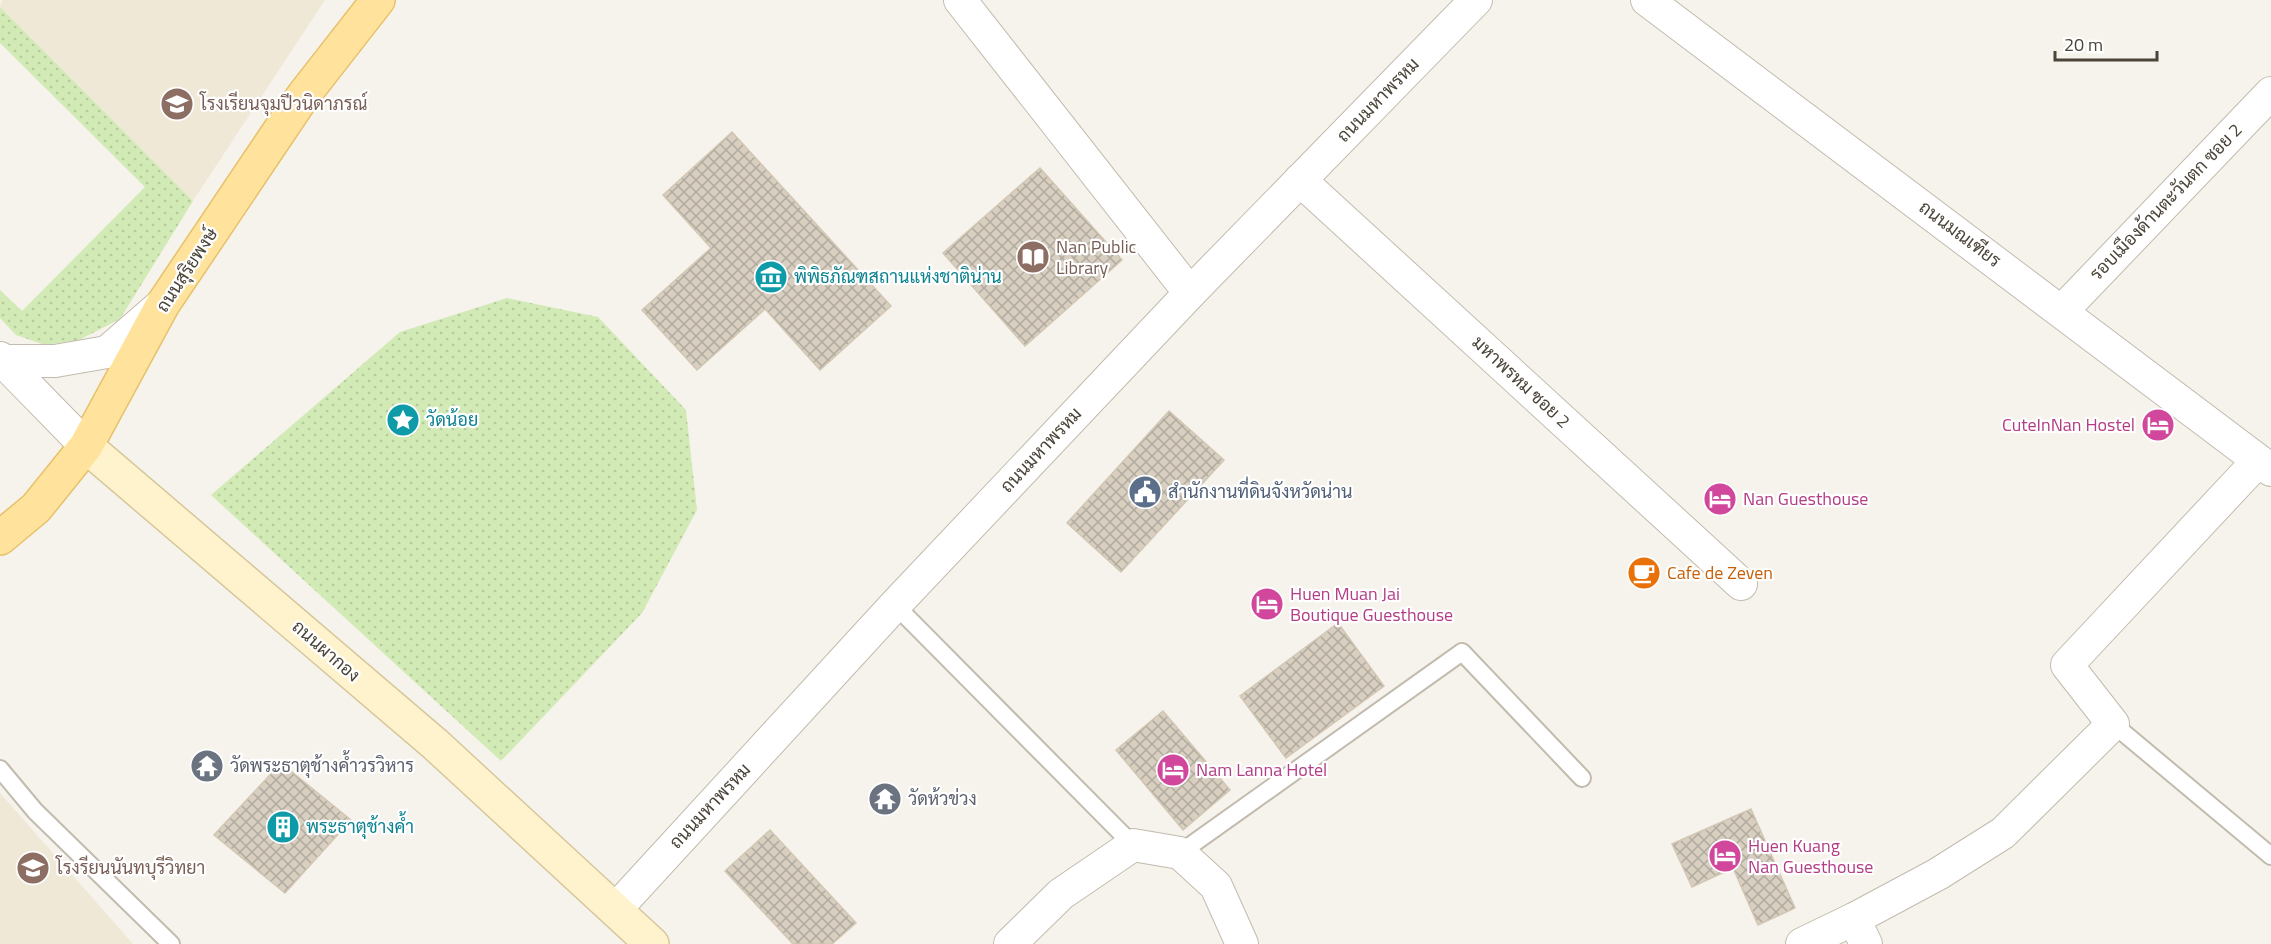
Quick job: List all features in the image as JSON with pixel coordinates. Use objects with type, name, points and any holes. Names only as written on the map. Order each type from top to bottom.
[{"type":"main road","name":"ถนนสุริยพงษ์","points":[[0,538],[36,508],[86,446],[163,304],[303,96],[378,0]]},
{"type":"main road","name":"ถนนผากอง","points":[[86,446],[435,744],[652,944]]},
{"type":"street","points":[[960,0],[1190,293]]},
{"type":"street","name":"ถนนมหาพรหม","points":[[616,909],[895,605],[1190,293],[1476,0]]},
{"type":"street","name":"ถนนมณเฑียร","points":[[1647,0],[2265,466]]},
{"type":"street","name":"รอบเมืองด้านตะวันตก ซอย 2","points":[[2061,311],[2271,93]]},
{"type":"street","name":"มหาพรหม ซอย 2","points":[[1300,180],[1741,584]]},
{"type":"street","points":[[2,360],[55,361],[107,352],[163,304]]},
{"type":"street","name":"ถนนผากอง","points":[[2,360],[86,446]]},
{"type":"street","points":[[1802,944],[1860,932],[1938,874],[2003,833],[2113,724],[2067,665],[2265,466]]},
{"type":"street","points":[[1010,944],[1061,894],[1133,845],[1180,854],[1216,886],[1242,944]]},
{"type":"lane","points":[[895,605],[1133,845]]},
{"type":"lane","points":[[1180,854],[1462,652],[1582,778]]},
{"type":"lane","points":[[2113,724],[2271,856]]},
{"type":"lane","points":[[0,769],[35,811],[171,944]]},
{"type":"shaded area","name":"โรงเรียนจุมปีวนิดาภรณ์","points":[[2,0],[325,0],[193,201],[0,7]]},
{"type":"shaded area","name":"โรงรียนนันทบุรีวิทยา","points":[[0,793],[133,944],[0,944]]},
{"type":"green space","points":[[0,7],[193,201],[120,319],[79,340],[45,345],[16,335],[0,318],[0,290],[22,311],[145,187],[0,43]]},
{"type":"green space","points":[[507,298],[598,317],[686,410],[697,510],[642,613],[501,761],[211,495],[400,332]]},
{"type":"building","name":"พิพิธภัณฑสถานแห่งชาติน่าน","points":[[732,132],[891,306],[820,370],[765,309],[697,370],[642,310],[711,248],[663,195]]},
{"type":"building","name":"Nan Public Library","points":[[1040,168],[1122,260],[1025,346],[943,253]]},
{"type":"building","name":"สำนักงานที่ดินจังหวัดน่าน","points":[[1169,411],[1224,460],[1121,572],[1067,523]]},
{"type":"building","points":[[1338,623],[1384,686],[1286,758],[1240,696]]},
{"type":"building","name":"Nam Lanna Hotel","points":[[1163,711],[1230,790],[1183,830],[1116,750]]},
{"type":"building","name":"พระธาตุช้างค้ำ","points":[[281,763],[351,820],[285,893],[214,835]]},
{"type":"building","name":"Huen Kuang Nan Guesthouse","points":[[1751,809],[1795,908],[1758,925],[1733,868],[1692,887],[1672,844]]},
{"type":"building","points":[[770,830],[856,923],[832,944],[793,944],[725,871]]},
{"type":"place","name":"โรงเรียนจุมปีวนิดาภรณ์","points":[[177,104]]},
{"type":"place","name":"Nan Public Library","points":[[1033,257]]},
{"type":"place","name":"พิพิธภัณฑสถานแห่งชาติน่าน","points":[[771,277]]},
{"type":"place","name":"วัดน้อย","points":[[403,420]]},
{"type":"place","name":"CuteInNan Hostel","points":[[2158,425]]},
{"type":"place","name":"สำนักงานที่ดินจังหวัดน่าน","points":[[1145,492]]},
{"type":"place","name":"Nan Guesthouse","points":[[1720,499]]},
{"type":"place","name":"Cafe de Zeven","points":[[1644,573]]},
{"type":"place","name":"Huen Muan Jai Boutique Guesthouse","points":[[1267,604]]},
{"type":"place","name":"วัดพระธาตุช้างค้ำวรวิหาร","points":[[207,766]]},
{"type":"place","name":"Nam Lanna Hotel","points":[[1173,770]]},
{"type":"place","name":"วัดห้วข่วง","points":[[885,799]]},
{"type":"place","name":"พระธาตุช้างค้ำ","points":[[283,827]]},
{"type":"place","name":"Huen Kuang Nan Guesthouse","points":[[1725,856]]},
{"type":"place","name":"โรงรียนนันทบุรีวิทยา","points":[[33,868]]}]
